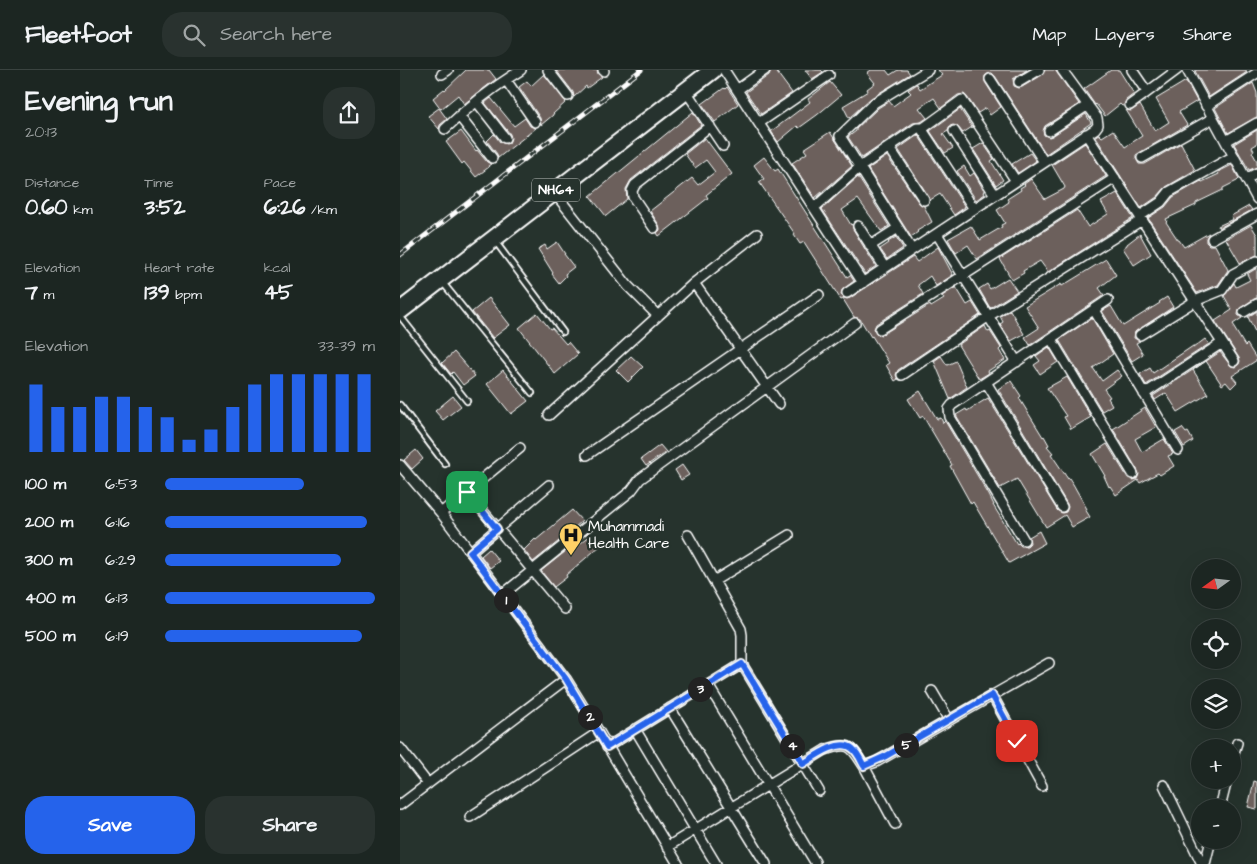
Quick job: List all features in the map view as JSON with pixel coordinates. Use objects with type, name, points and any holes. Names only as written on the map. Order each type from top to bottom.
[{"type":"highway","name":"NH64","points":[[400,311],[713,70]]},
{"type":"street","points":[[445,129],[477,102],[521,70]]},
{"type":"street","points":[[548,70],[568,96]]},
{"type":"street","points":[[724,70],[863,283]]},
{"type":"street","points":[[737,90],[765,70]]},
{"type":"street","points":[[912,250],[840,136],[874,103],[928,70]]},
{"type":"street","points":[[1019,82],[1039,70]]},
{"type":"street","points":[[847,293],[1095,129],[1098,122],[1062,70]]},
{"type":"street","points":[[1132,70],[1147,92]]},
{"type":"street","points":[[1130,105],[1177,70]]},
{"type":"street","points":[[1187,70],[1257,199]]},
{"type":"street","points":[[1206,106],[1257,72]]},
{"type":"street","points":[[759,123],[829,75]]},
{"type":"street","points":[[990,79],[1044,162]]},
{"type":"street","points":[[506,80],[535,122]]},
{"type":"street","points":[[686,91],[723,146]]},
{"type":"street","points":[[814,208],[860,167],[917,128],[922,129],[962,100],[1016,181]]},
{"type":"street","points":[[477,102],[505,138]]},
{"type":"street","points":[[1049,131],[1088,105]]},
{"type":"street","points":[[459,116],[492,158]]},
{"type":"street","points":[[1142,158],[1213,118]]},
{"type":"street","points":[[1226,141],[1257,122]]},
{"type":"street","points":[[654,228],[633,196],[632,191],[635,185],[710,126]]},
{"type":"street","points":[[922,129],[974,209]]},
{"type":"street","points":[[954,131],[995,195]]},
{"type":"street","points":[[1086,134],[1234,361]]},
{"type":"street","points":[[889,147],[924,200]]},
{"type":"street","points":[[902,375],[989,316],[1141,218],[1161,202],[1169,192],[1234,156]]},
{"type":"street","points":[[1246,179],[1257,173]]},
{"type":"street","points":[[880,329],[1115,178]]},
{"type":"street","points":[[554,192],[628,286],[658,316]]},
{"type":"street","points":[[1212,239],[1257,214]]},
{"type":"street","points":[[858,226],[885,268]]},
{"type":"street","points":[[870,246],[898,228]]},
{"type":"street","points":[[549,415],[694,283],[757,234]]},
{"type":"street","points":[[937,234],[1017,362]]},
{"type":"street","points":[[1140,335],[1195,301],[1222,290],[1232,274],[1257,261]]},
{"type":"street","points":[[694,283],[779,404]]},
{"type":"street","points":[[587,455],[819,295]]},
{"type":"street","points":[[1024,540],[950,417],[949,409],[952,405],[1108,300]]},
{"type":"street","points":[[1244,312],[1257,304]]},
{"type":"street","points":[[1094,310],[1178,450]]},
{"type":"street","points":[[502,595],[631,491],[640,479],[856,323]]},
{"type":"street","points":[[1051,339],[1133,474]]},
{"type":"street","points":[[1144,394],[1222,343]]},
{"type":"street","points":[[986,382],[1062,507]]},
{"type":"street","points":[[441,513],[520,448]]},
{"type":"street","points":[[400,465],[441,513],[566,679],[678,864]]},
{"type":"street","points":[[470,552],[549,485]]},
{"type":"street","points":[[467,492],[564,609]]},
{"type":"street","points":[[688,535],[741,629],[742,664],[819,792]]},
{"type":"street","points":[[714,581],[789,535]]},
{"type":"street","points":[[864,766],[886,756],[1049,663]]},
{"type":"street","points":[[607,747],[742,664]]},
{"type":"street","points":[[400,805],[566,679]]},
{"type":"street","points":[[708,685],[815,862]]},
{"type":"street","points":[[932,691],[949,720]]},
{"type":"street","points":[[992,695],[1042,786]]},
{"type":"street","points":[[670,708],[766,864]]},
{"type":"street","points":[[635,730],[716,864]]},
{"type":"street","points":[[470,817],[599,732]]},
{"type":"street","points":[[667,847],[825,750],[846,745],[853,749],[864,766],[895,824]]},
{"type":"street","points":[[400,748],[428,784]]},
{"type":"street","points":[[1164,785],[1204,864]]},
{"type":"street","points":[[1204,864],[1208,849]]},
{"type":"lane","points":[[493,239],[563,332]]},
{"type":"lane","points":[[440,280],[532,393]]},
{"type":"lane","points":[[400,316],[466,401]]},
{"type":"lane","points":[[400,405],[444,464]]},
{"type":"building","points":[[466,70],[489,70],[496,79],[464,104],[458,95],[441,109],[433,98],[445,90]]},
{"type":"building","points":[[556,70],[597,70],[598,74],[602,77],[587,88],[586,86],[574,97],[573,92]]},
{"type":"building","points":[[771,70],[775,70],[792,93],[761,114],[746,92],[769,75]]},
{"type":"building","points":[[805,70],[821,70],[823,72],[812,79]]},
{"type":"building","points":[[871,70],[886,70],[890,75],[898,70],[907,70],[910,74],[871,98],[849,118],[843,106],[868,91],[867,89],[875,83],[867,73]]},
{"type":"building","points":[[938,70],[1027,70],[1013,79],[1014,86],[1019,88],[1042,75],[1045,70],[1055,70],[1079,104],[1045,126],[1044,135],[1052,136],[1086,114],[1091,123],[1046,154],[995,76],[989,73],[985,76],[985,82],[1001,107],[990,115],[986,108],[978,113],[964,94],[958,95],[941,108],[934,98],[919,108],[927,118],[921,122],[913,123],[862,158],[848,137],[878,108],[889,101],[893,106],[911,93],[908,90],[917,84],[920,89],[942,75]]},
{"type":"building","points":[[1111,70],[1119,70],[1134,94],[1126,100],[1124,105],[1120,104],[1105,116],[1084,89]]},
{"type":"building","points":[[1246,70],[1247,72],[1209,97],[1195,71]]},
{"type":"building","points":[[544,74],[566,102],[541,125],[540,118],[519,87],[527,81],[531,86]]},
{"type":"building","points":[[1186,81],[1197,101],[1179,112],[1187,125],[1139,153],[1136,155],[1136,158],[1139,164],[1145,164],[1181,143],[1195,170],[1166,187],[1157,197],[1141,208],[1095,136],[1099,134],[1102,137],[1113,130],[1125,147],[1142,136],[1126,110],[1131,111],[1140,105],[1155,131],[1169,122],[1156,99]]},
{"type":"building","points":[[830,82],[841,95],[817,115],[799,128],[797,126],[778,142],[771,131],[810,102],[808,99]]},
{"type":"building","points":[[1253,83],[1257,93],[1257,117],[1228,133],[1215,108]]},
{"type":"building","points":[[727,87],[738,104],[715,122],[702,104]]},
{"type":"building","points":[[491,98],[514,126],[525,118],[530,126],[536,128],[498,158],[487,141],[494,134],[500,142],[506,144],[509,143],[511,138],[510,134],[485,103]]},
{"type":"building","points":[[439,108],[447,119],[440,125],[439,129],[428,116]]},
{"type":"building","points":[[960,109],[972,127],[963,133],[957,126],[950,126],[948,131],[943,134],[953,148],[945,153],[930,131]]},
{"type":"building","points":[[693,112],[701,125],[631,180],[626,189],[627,199],[606,216],[590,196]]},
{"type":"building","points":[[1257,130],[1257,144],[1252,147],[1254,151],[1252,152],[1257,161],[1257,167],[1249,170],[1234,144]]},
{"type":"building","points":[[461,131],[476,151],[491,164],[476,177],[464,162],[462,164],[446,142]]},
{"type":"building","points":[[830,132],[852,166],[815,198],[792,163],[807,153],[804,149]]},
{"type":"building","points":[[918,135],[965,207],[954,215],[940,194],[930,200],[898,149]]},
{"type":"building","points":[[705,138],[732,174],[706,195],[708,198],[659,236],[657,233],[660,230],[659,225],[650,211],[692,178],[698,185],[715,172],[706,160],[695,168],[685,154]]},
{"type":"building","points":[[983,143],[994,159],[991,161],[1003,180],[996,185],[973,149]]},
{"type":"building","points":[[1085,143],[1106,176],[977,259],[968,245],[956,253],[948,239],[971,226],[980,240],[1002,227],[1001,225],[1005,223],[997,210],[1009,202],[1007,199],[1021,190],[1020,188],[1031,179],[1045,199],[1064,189],[1065,187],[1052,165]]},
{"type":"building","points":[[1030,153],[1036,161],[1018,173],[1012,164]]},
{"type":"building","points":[[887,156],[919,203],[924,206],[932,222],[911,237],[868,169]]},
{"type":"building","points":[[764,157],[775,171],[778,169],[847,277],[850,275],[854,281],[842,290],[841,294],[844,298],[850,298],[913,257],[917,262],[938,247],[953,275],[936,286],[930,276],[918,285],[923,294],[876,324],[874,329],[877,334],[883,334],[930,305],[931,307],[944,299],[942,296],[956,287],[967,305],[972,302],[980,315],[898,370],[896,375],[898,379],[895,381],[886,365],[889,363],[872,336],[860,319],[854,317],[843,299],[841,300],[804,242],[800,244],[759,182],[764,179],[754,165]]},
{"type":"building","points":[[1232,165],[1239,179],[1237,181],[1196,203],[1196,205],[1166,219],[1166,222],[1184,247],[1209,233],[1206,242],[1209,245],[1215,245],[1228,270],[1218,285],[1197,293],[1148,218],[1165,207],[1173,197],[1201,181],[1219,174],[1218,172]]},
{"type":"building","points":[[964,166],[970,176],[974,173],[985,192],[976,200],[957,171]]},
{"type":"building","points":[[858,177],[889,226],[881,231],[858,199],[842,210],[876,266],[865,274],[822,209]]},
{"type":"building","points":[[1117,193],[1133,218],[1048,272],[1040,261],[1012,280],[1000,259],[1077,210],[1088,227],[1108,214],[1101,202]]},
{"type":"building","points":[[1249,206],[1252,210],[1219,228],[1218,226],[1233,219],[1231,216]]},
{"type":"building","points":[[1251,225],[1257,235],[1257,255],[1240,263],[1226,239]]},
{"type":"building","points":[[1140,234],[1151,254],[1134,265],[1123,248]]},
{"type":"building","points":[[896,237],[903,248],[887,259],[880,249]]},
{"type":"building","points":[[557,242],[574,267],[565,274],[566,276],[559,283],[538,249],[545,245],[547,249]]},
{"type":"building","points":[[1106,259],[1116,275],[1099,288],[1104,295],[1030,345],[1025,337],[1039,328],[1025,306]]},
{"type":"building","points":[[1257,268],[1257,298],[1239,309],[1238,315],[1242,318],[1233,324],[1245,346],[1247,344],[1257,360],[1232,376],[1237,382],[1231,388],[1226,382],[1222,385],[1206,361],[1220,352],[1231,366],[1235,367],[1239,364],[1239,358],[1215,321],[1232,310],[1224,296],[1234,283],[1236,287],[1250,280],[1247,274]]},
{"type":"building","points":[[1008,278],[1017,291],[990,308],[979,289],[987,284],[990,289]]},
{"type":"building","points":[[1167,297],[1173,307],[1135,332],[1134,338],[1140,341],[1136,343],[1143,354],[1132,361],[1102,311],[1111,306],[1123,326]]},
{"type":"building","points":[[489,298],[510,325],[493,338],[472,312]]},
{"type":"building","points":[[1010,310],[1024,334],[1011,341],[1000,324],[1003,322],[1000,316]]},
{"type":"building","points":[[1257,311],[1257,336],[1248,317]]},
{"type":"building","points":[[537,313],[550,329],[552,328],[566,344],[568,342],[578,354],[555,374],[519,328]]},
{"type":"building","points":[[1092,318],[1113,354],[1093,368],[1102,381],[1117,370],[1122,376],[1104,389],[1110,397],[1108,398],[1112,405],[1102,411],[1059,340]]},
{"type":"building","points":[[985,326],[1001,348],[999,350],[1005,360],[979,379],[958,345]]},
{"type":"building","points":[[1205,339],[1209,344],[1146,385],[1140,374],[1150,368],[1153,373]]},
{"type":"building","points":[[1049,347],[1058,362],[1040,374],[1034,365],[1040,361],[1036,356]]},
{"type":"building","points":[[454,352],[475,376],[463,385],[453,372],[451,374],[442,363]]},
{"type":"building","points":[[631,356],[643,367],[628,382],[616,370]]},
{"type":"building","points":[[941,356],[947,365],[956,361],[967,387],[950,399],[934,361]]},
{"type":"building","points":[[503,370],[528,401],[511,414],[487,384]]},
{"type":"building","points":[[1193,370],[1208,394],[1178,412],[1166,393],[1155,400],[1153,396]]},
{"type":"building","points":[[1067,377],[1091,417],[1071,429],[1064,417],[1066,416],[1047,388]]},
{"type":"building","points":[[1011,381],[1021,396],[1019,398],[1049,445],[1047,446],[1053,453],[1051,454],[1073,484],[1087,509],[1085,509],[1090,517],[1072,527],[1065,515],[1046,527],[1017,479],[1000,488],[956,415],[966,409],[967,411],[988,398],[1057,510],[1062,513],[1066,512],[1067,504],[998,389]]},
{"type":"building","points":[[920,391],[937,419],[941,418],[943,423],[945,421],[1017,544],[1027,546],[1030,543],[1029,537],[1039,531],[1045,543],[1009,563],[973,502],[971,504],[950,466],[952,465],[923,416],[920,418],[908,399]]},
{"type":"building","points":[[453,396],[461,406],[443,420],[435,411]]},
{"type":"building","points":[[1145,408],[1156,427],[1135,439],[1142,452],[1164,439],[1173,454],[1168,456],[1174,466],[1160,475],[1158,473],[1140,483],[1138,480],[1116,495],[1109,487],[1092,454],[1107,444],[1128,478],[1137,479],[1138,471],[1113,429]]},
{"type":"building","points":[[1182,428],[1186,433],[1188,432],[1193,441],[1184,447],[1175,432]]},
{"type":"building","points":[[660,445],[666,452],[646,466],[641,459]]},
{"type":"building","points":[[416,450],[423,459],[412,469],[404,460]]},
{"type":"building","points":[[682,465],[689,475],[681,480],[675,470]]},
{"type":"building","points":[[572,510],[582,521],[533,562],[524,550]]},
{"type":"building","points":[[591,535],[600,546],[554,587],[541,571],[571,547],[573,549]]},
{"type":"building","points":[[489,549],[499,561],[490,568],[481,556]]},
{"type":"building","points":[[1254,781],[1257,782],[1257,809],[1248,807]]},
{"type":"railway","points":[[400,255],[641,70]]},
{"type":"place","name":"Muhammadi Health Care","points":[[571,556]]},
{"type":"route","points":[[467,492],[497,529],[470,552],[566,679],[607,747],[742,664],[803,764],[825,750],[846,745],[853,749],[864,766],[876,762],[992,695],[1017,741]]}]
